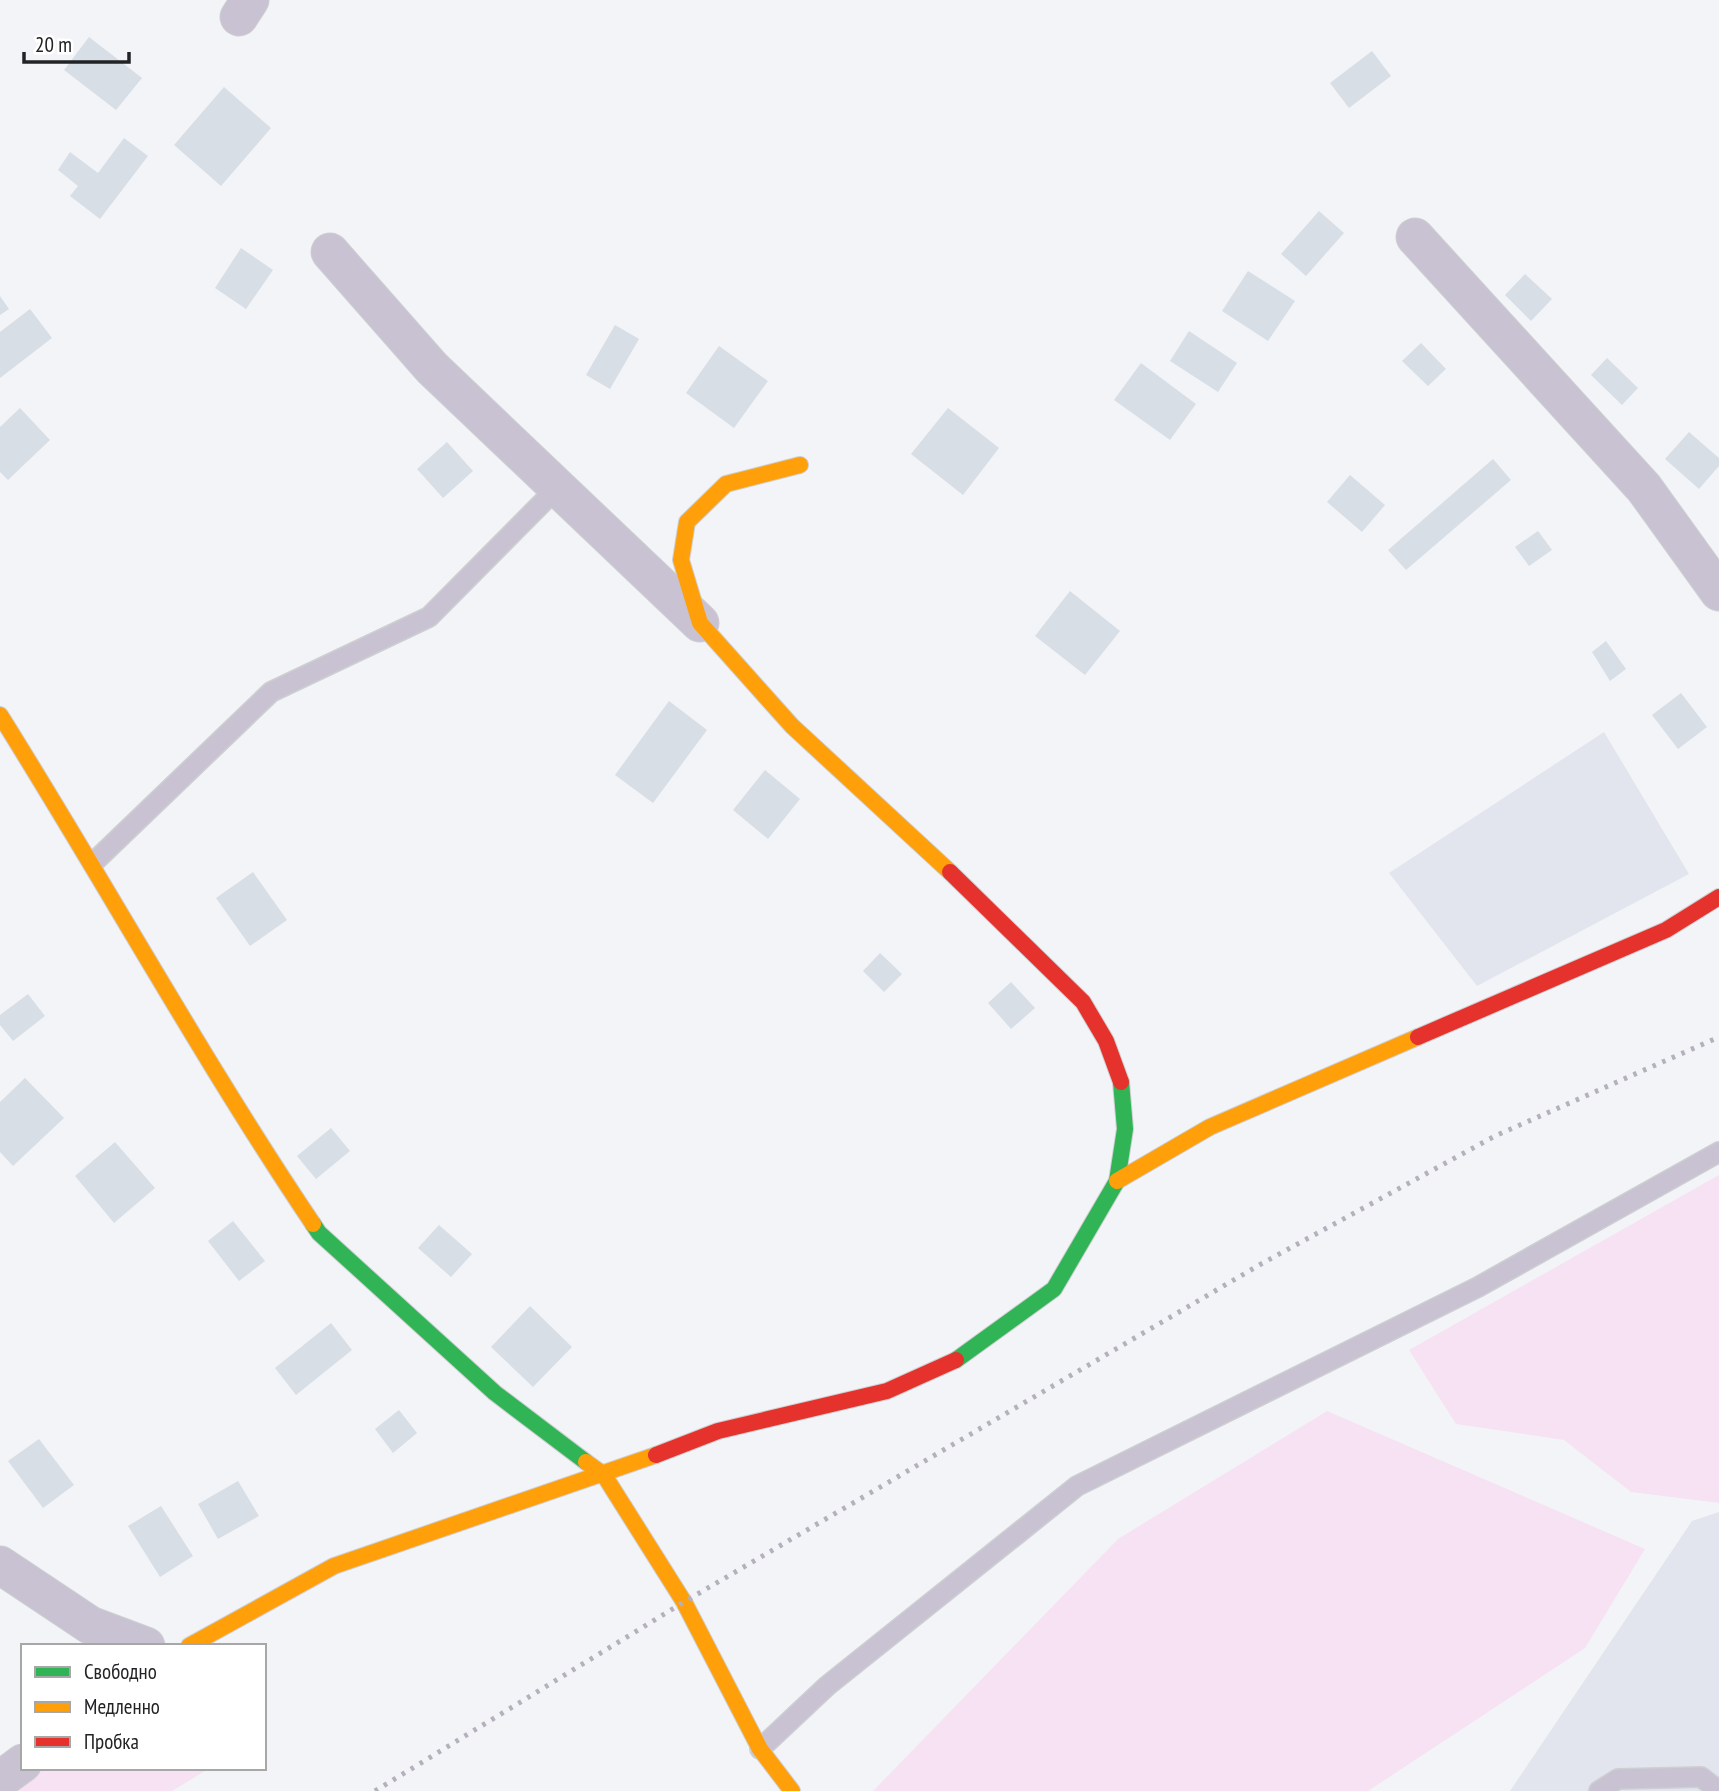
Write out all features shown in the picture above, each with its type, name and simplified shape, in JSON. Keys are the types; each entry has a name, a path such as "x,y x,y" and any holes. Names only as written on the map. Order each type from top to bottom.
{"street":[{"path":"1415,237 1644,488 1719,592"},
{"path":"192,1644 334,1566 604,1475 718,1431 887,1391 965,1356 1054,1289 1117,1181 1125,1129 1121,1082 1105,1041 1083,1002 900,822 792,726 700,623 432,368 330,252"},
{"path":"700,623 681,560 687,522 726,484 800,465"},
{"path":"0,715 93,863 254,1136 319,1233 495,1393 604,1475 684,1602 760,1749 792,1791"},
{"path":"1117,1181 1210,1127 1666,930 1719,897"},
{"path":"0,1565 90,1625 141,1644"},
{"path":"0,1780 21,1764"}],"lane":[{"path":"93,863 271,691 429,617 557,488"},
{"path":"760,1749 827,1686 1077,1486 1478,1287 1719,1152"},
{"path":"1599,1791 1618,1779 1701,1777 1719,1791"}],"shaded area":[{"path":"1604,732 1689,874 1477,986 1389,873"},
{"path":"1719,1175 1719,1503 1631,1492 1564,1440 1456,1424 1409,1350"},
{"path":"1327,1411 1645,1549 1585,1648 1368,1791 873,1791 1118,1539"},
{"path":"1719,1512 1719,1791 1510,1791 1692,1521"},
{"path":"44,1770 207,1770 172,1791 9,1791"}],"building":[{"path":"89,37 142,78 116,110 64,70"},
{"path":"1372,51 1391,76 1349,108 1330,83"},
{"path":"224,87 271,128 221,186 174,145"},
{"path":"124,138 148,156 100,219 70,196 78,186 58,170 70,152 98,173"},
{"path":"1319,211 1344,233 1306,276 1281,254"},
{"path":"241,248 273,270 246,309 215,288"},
{"path":"1248,271 1295,301 1268,341 1222,311"},
{"path":"1525,274 1552,299 1531,321 1505,295"},
{"path":"0,296 9,309 0,315"},
{"path":"30,309 52,338 0,378 0,332"},
{"path":"615,325 639,339 610,389 586,375"},
{"path":"1189,331 1237,363 1218,392 1170,361"},
{"path":"1421,343 1446,369 1428,386 1402,361"},
{"path":"719,346 768,381 734,428 686,393"},
{"path":"1607,358 1638,388 1622,405 1591,375"},
{"path":"1141,363 1196,404 1170,440 1114,400"},
{"path":"20,408 50,440 8,480 0,472 0,427"},
{"path":"948,408 999,448 963,495 911,454"},
{"path":"1689,432 1719,458 1719,466 1699,489 1665,459"},
{"path":"447,442 473,471 443,498 417,469"},
{"path":"1493,459 1511,480 1406,570 1388,550"},
{"path":"1350,475 1385,505 1362,532 1327,502"},
{"path":"1538,531 1552,550 1529,566 1515,547"},
{"path":"1070,591 1120,631 1085,675 1035,636"},
{"path":"1606,641 1626,669 1610,681 1592,652"},
{"path":"1681,693 1707,727 1678,749 1652,715"},
{"path":"669,701 707,730 653,803 615,775"},
{"path":"765,770 800,799 768,839 733,810"},
{"path":"253,872 287,920 250,946 216,898"},
{"path":"880,953 902,974 884,992 863,971"},
{"path":"1011,982 1035,1008 1011,1029 988,1003"},
{"path":"28,994 45,1016 13,1041 0,1025 0,1015"},
{"path":"25,1078 64,1118 13,1166 0,1152 0,1102"},
{"path":"331,1128 350,1151 316,1179 297,1156"},
{"path":"115,1142 155,1188 114,1223 75,1176"},
{"path":"233,1221 265,1261 239,1281 208,1241"},
{"path":"439,1225 472,1254 451,1277 418,1248"},
{"path":"530,1306 572,1347 533,1387 491,1347"},
{"path":"331,1323 352,1350 296,1395 275,1368"},
{"path":"399,1410 417,1433 393,1453 375,1429"},
{"path":"39,1439 74,1485 43,1508 8,1461"},
{"path":"238,1481 259,1516 218,1539 198,1504"},
{"path":"161,1506 193,1556 160,1577 128,1526"}],"railway":[{"path":"375,1791 684,1602 1261,1264 1495,1136 1719,1037"}],"traffic: fast":[{"path":"956,1360 1054,1289 1117,1181 1125,1129 1121,1082"},
{"path":"313,1224 319,1233 495,1393 586,1462"}],"traffic: slow":[{"path":"800,465 726,484 687,522 681,560 700,623 792,726 950,872"},
{"path":"0,715 232,1099 313,1224"},
{"path":"1117,1181 1210,1127 1418,1037"},
{"path":"193,1644 334,1566 656,1455"},
{"path":"586,1462 604,1475 684,1602 760,1749 792,1791"}],"traffic: jam":[{"path":"950,872 1083,1002 1106,1041 1121,1082"},
{"path":"1418,1037 1666,930 1719,897"},
{"path":"656,1455 718,1431 887,1391 956,1360"}]}
